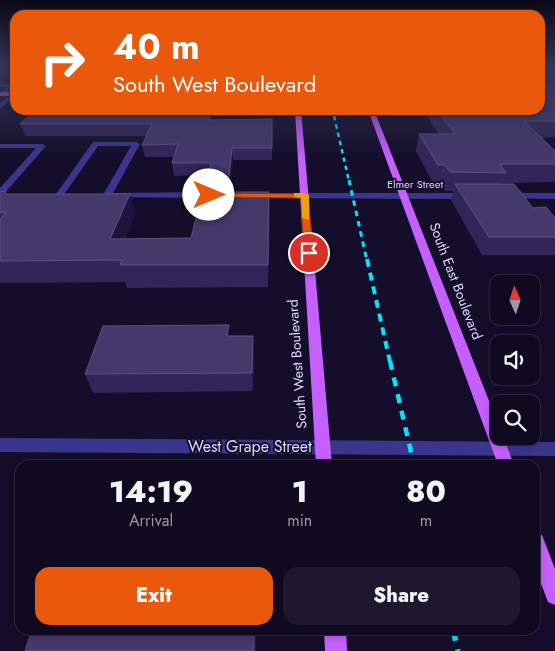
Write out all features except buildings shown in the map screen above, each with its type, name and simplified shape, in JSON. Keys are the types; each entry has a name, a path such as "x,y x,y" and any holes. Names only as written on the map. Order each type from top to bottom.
{"main road":[{"name":"South West Boulevard","path":"298,115 324,460"},
{"name":"South East Boulevard","path":"373,115 504,460"},
{"path":"540,555 555,595"},
{"path":"335,635 336,651"}],"street":[{"path":"0,106 10,98"},
{"name":"Elmer Street","path":"50,194 65,194 96,144 136,144 102,195 479,196"},
{"path":"0,146 42,146 0,193"},
{"path":"0,193 10,194"},
{"path":"498,196 555,196"},
{"name":"West Grape Street","path":"0,445 555,449"}],"railway":[{"path":"334,116 349,181"},
{"path":"349,180 367,261"},
{"path":"367,259 390,362"},
{"path":"390,361 413,460"},
{"path":"454,635 458,651"}],"slow traffic":[{"path":"296,195 305,195 306,218"}],"route":[{"path":"209,195 305,195 309,253"}]}
